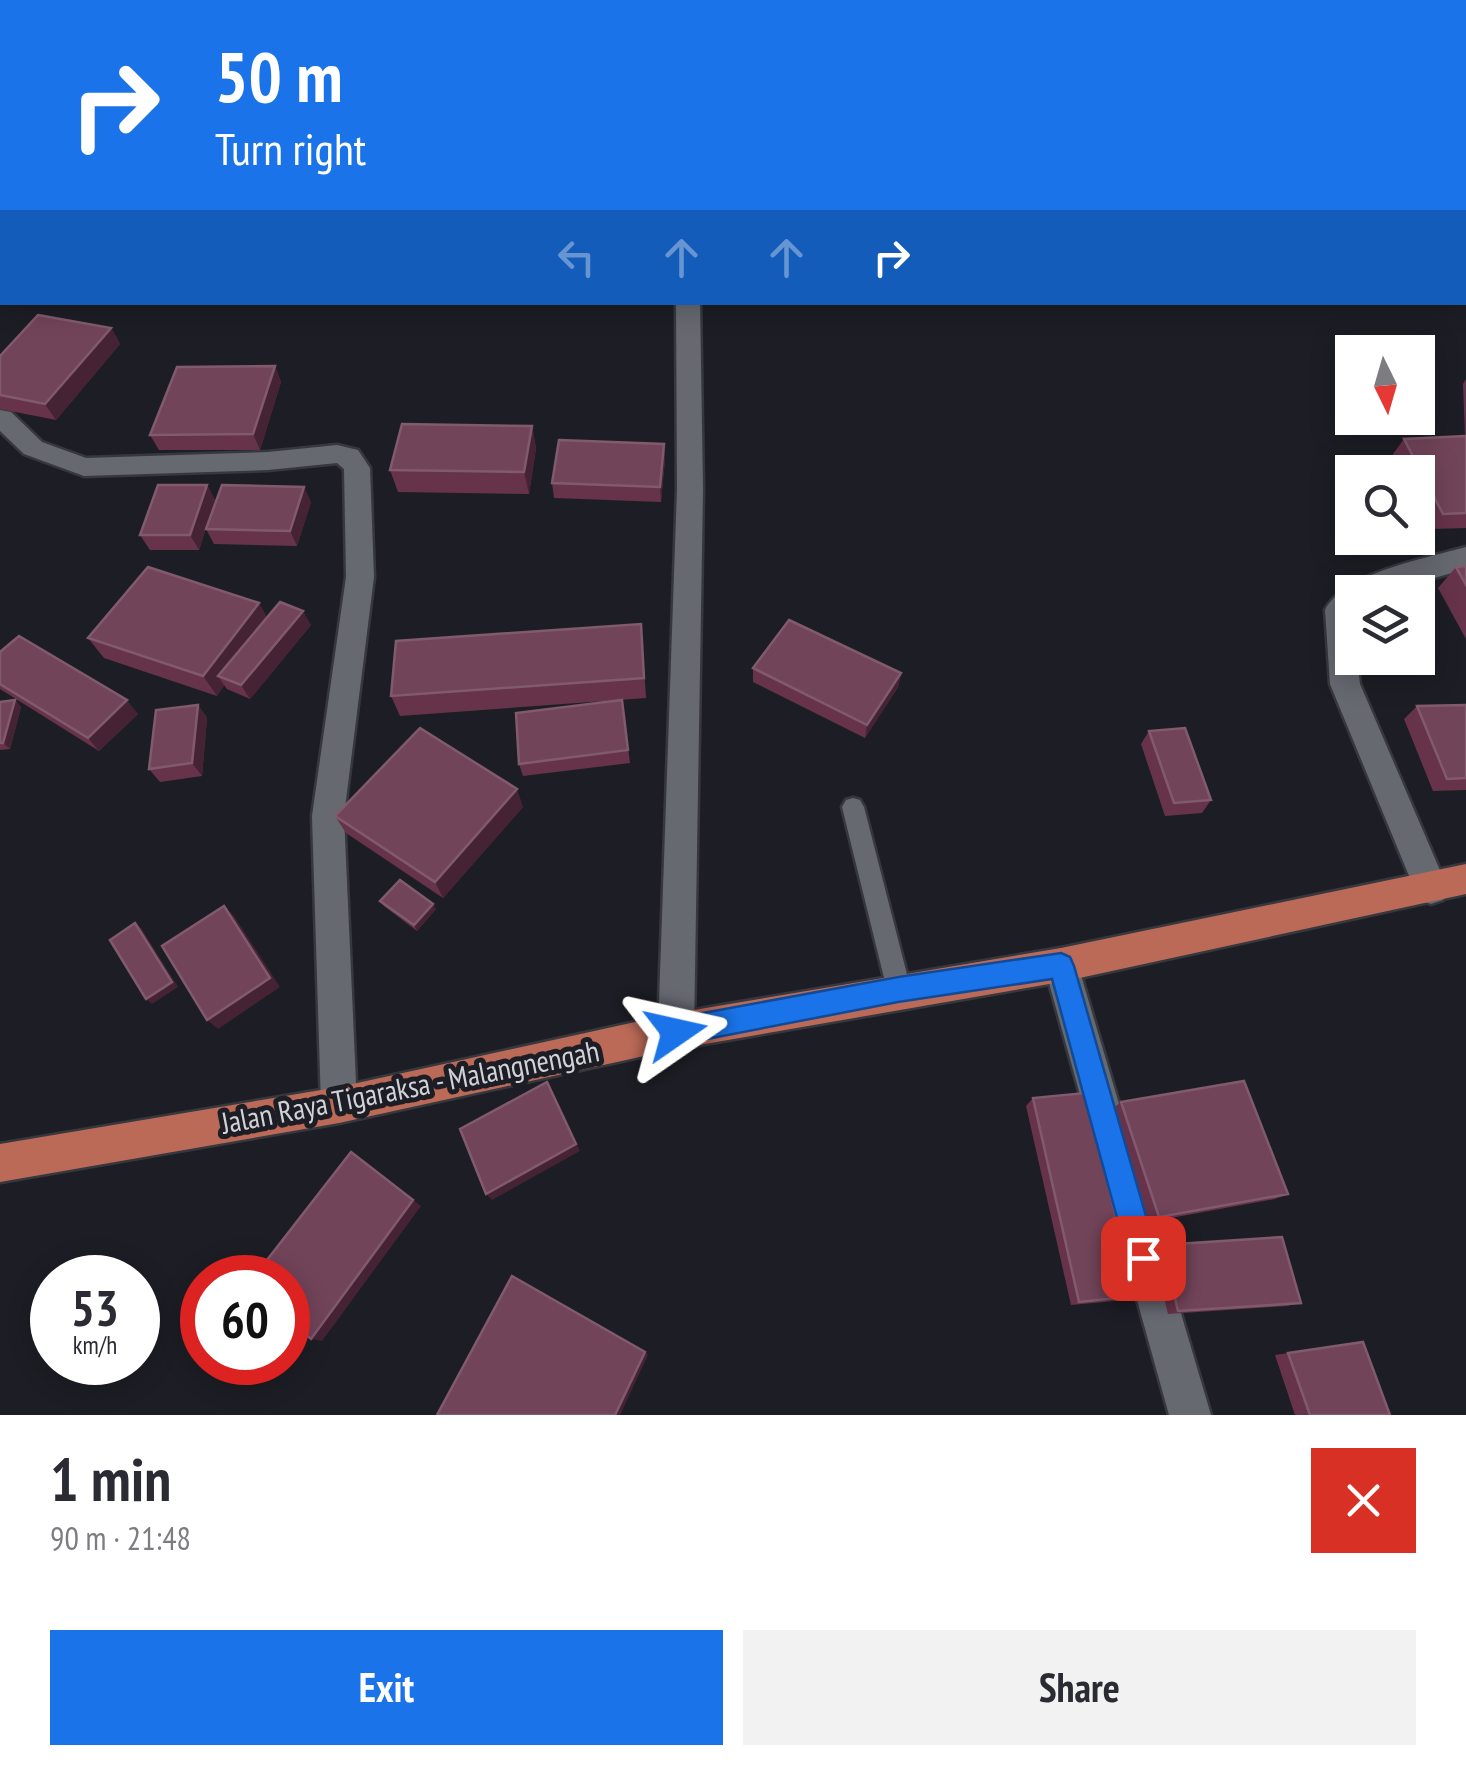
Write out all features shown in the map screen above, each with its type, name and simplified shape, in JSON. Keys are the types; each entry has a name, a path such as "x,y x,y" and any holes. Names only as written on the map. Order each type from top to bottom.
{"main road":[{"name":"Jalan Raya Tigaraksa - Malangnengah","path":"0,1163 339,1105 676,1032 898,990 1061,966 1455,886"}],"street":[{"path":"676,1032 690,489 688,305"},
{"path":"2,418 32,448 84,467 268,461 342,454 358,468 360,577 328,816 339,1105"},
{"path":"1404,575 1466,558"},
{"path":"1344,675 1345,684 1455,886"},
{"path":"1061,966 1190,1415"}],"lane":[{"path":"853,807 898,990"}],"building":[{"path":"38,315 111,328 45,404 0,395 0,356"},
{"path":"275,366 253,434 150,435 177,367"},
{"path":"402,424 532,426 524,472 390,470"},
{"path":"1466,436 1466,513 1443,514 1435,499 1435,455 1412,455 1404,439"},
{"path":"559,440 664,444 660,487 552,483"},
{"path":"158,485 207,485 190,535 140,535"},
{"path":"222,485 304,487 290,531 206,529"},
{"path":"1466,566 1466,585 1456,567"},
{"path":"148,567 259,603 203,676 88,638"},
{"path":"280,602 303,611 241,685 218,676"},
{"path":"789,620 901,673 867,725 753,668"},
{"path":"641,624 644,678 391,696 396,641"},
{"path":"19,636 127,700 88,738 0,684 0,652"},
{"path":"15,700 3,743 0,743 0,702"},
{"path":"622,700 628,750 519,764 516,713"},
{"path":"198,705 192,763 149,769 156,710"},
{"path":"1466,705 1466,778 1447,779 1417,706"},
{"path":"420,728 517,789 435,882 335,816"},
{"path":"1185,728 1211,800 1174,803 1149,731"},
{"path":"400,880 433,904 414,925 380,901"},
{"path":"224,906 270,978 207,1020 162,946"},
{"path":"135,923 172,982 146,999 110,940"},
{"path":"1244,1081 1288,1194 1159,1217 1121,1102"},
{"path":"547,1082 576,1144 486,1194 460,1129"},
{"path":"1085,1093 1136,1296 1079,1302 1033,1098"},
{"path":"351,1152 413,1200 311,1339 310,1255 271,1255"},
{"path":"1282,1237 1301,1303 1178,1311 1162,1245"},
{"path":"512,1276 645,1352 615,1415 437,1415"},
{"path":"1363,1342 1390,1415 1310,1415 1288,1353"}],"route":[{"path":"676,1032 898,990 1061,966 1143,1258"}]}
